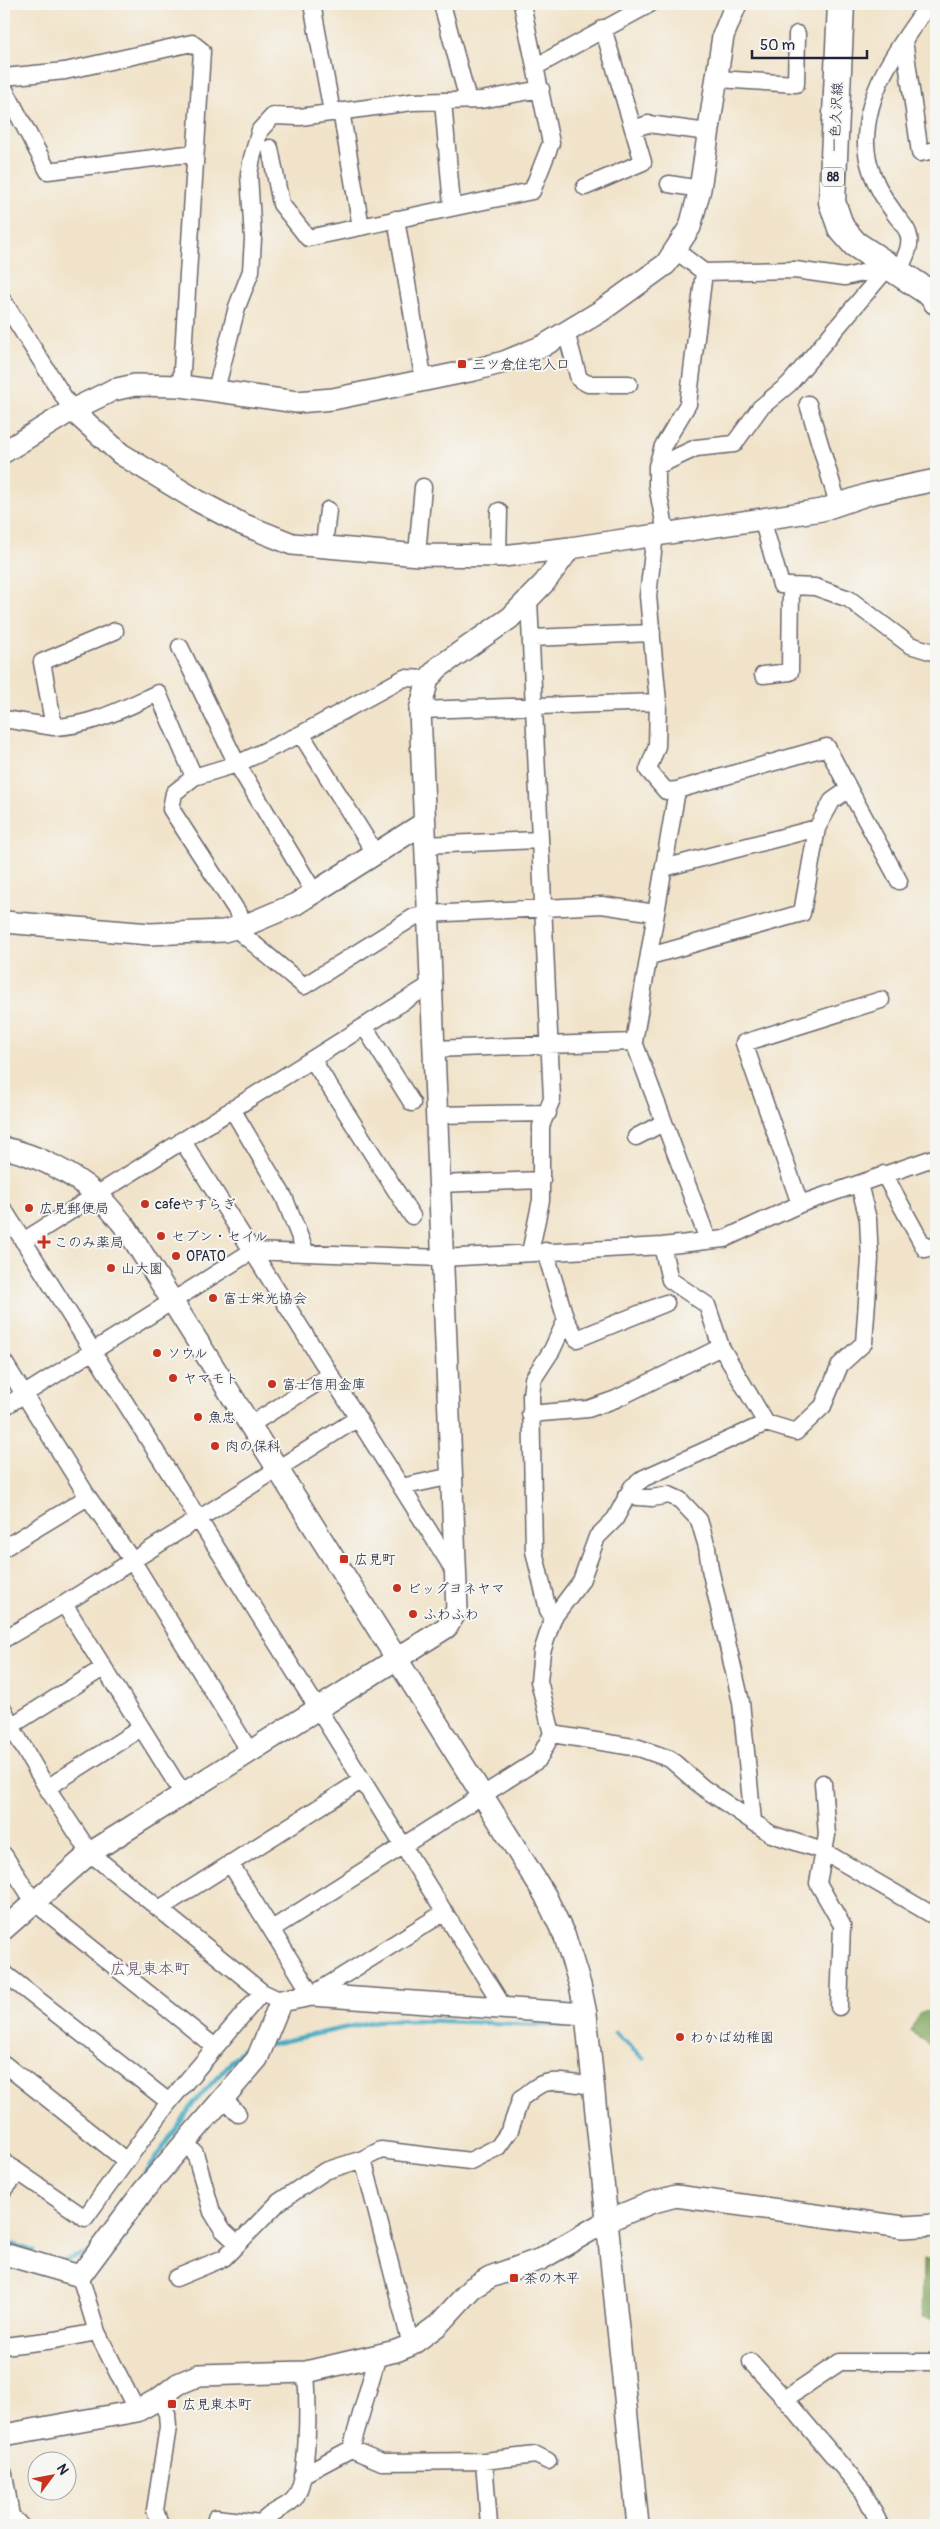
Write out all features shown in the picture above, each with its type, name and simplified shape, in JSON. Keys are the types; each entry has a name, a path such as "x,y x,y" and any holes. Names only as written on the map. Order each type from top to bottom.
{"main road":[{"name":"一色久沢線","path":"841,4 832,202 840,228 855,244 931,294 936,301"}],"street":[{"path":"270,148 281,204 308,238 452,206 532,191 551,143 522,4"},
{"path":"536,67 603,28 650,4"},
{"path":"4,452 72,410 113,390 135,385 181,386 297,402 334,398 424,382 504,362 543,346 566,332 642,283 666,264 690,227 700,189 718,80 723,36 736,4"},
{"path":"657,466 696,448 734,444 760,408 789,384 893,270 908,250 908,234 881,192 870,169 866,144 870,113 880,79 929,4"},
{"path":"446,5 468,76 468,100"},
{"path":"316,7 327,44 336,112 361,226"},
{"path":"585,187 643,162 603,28"},
{"path":"718,80 796,84 797,34"},
{"path":"904,40 920,153 936,150"},
{"path":"4,77 65,71 192,43 202,51 181,386"},
{"path":"4,88 48,171 195,153"},
{"path":"216,390 237,307 251,271 253,238 249,174 260,130 272,116 300,117 442,101 468,100 540,89"},
{"path":"442,101 451,129 455,167 452,206"},
{"path":"633,129 648,124 708,132"},
{"path":"669,184 700,189"},
{"path":"396,219 424,382"},
{"path":"675,250 704,272 795,270 846,277 893,270"},
{"path":"704,272 688,404 663,446 657,466 661,533 648,596 658,702 657,746 648,770 666,791 677,790 826,747 899,881"},
{"path":"5,304 72,410 121,454 198,501 242,524 292,544 417,554 498,556 570,548 822,510 869,494 936,480"},
{"path":"566,332 579,378 588,384 629,384"},
{"path":"808,404 838,504"},
{"path":"417,554 424,486"},
{"path":"324,546 328,510"},
{"path":"498,556 499,511"},
{"path":"762,519 781,584 815,587 849,599 910,645 936,653"},
{"path":"4,1929 90,1853 447,1627 457,1610 457,1574 424,845 420,710 428,679 451,656 510,618 530,600 570,548"},
{"path":"763,675 790,672 791,586"},
{"path":"530,600 539,840 552,1099 548,1113 541,1126 542,1180 537,1252 566,1320 577,1339 666,1303"},
{"path":"54,727 42,662 115,632"},
{"path":"532,638 652,633"},
{"path":"180,647 237,764 314,892"},
{"path":"428,679 404,678 300,734 237,764 194,777 174,793 171,809 241,927 304,986 414,917 428,914 602,905 655,914"},
{"path":"4,720 67,727 105,716 158,694 194,777"},
{"path":"420,710 658,702"},
{"path":"300,734 375,853"},
{"path":"650,956 802,913 817,828 832,801 849,789"},
{"path":"677,790 634,1042 708,1240"},
{"path":"4,922 150,934 224,931 241,927 282,912 424,823"},
{"path":"664,868 817,828"},
{"path":"424,845 539,840"},
{"path":"23,1241 430,985"},
{"path":"800,1204 744,1043 881,1000"},
{"path":"364,1026 412,1103"},
{"path":"433,1049 634,1042"},
{"path":"312,1059 412,1216"},
{"path":"232,1109 284,1197 306,1253"},
{"path":"436,1115 548,1113"},
{"path":"636,1137 663,1123"},
{"path":"182,1140 457,1574"},
{"path":"4,1148 49,1163 96,1194 127,1229 484,1794 545,1895 565,1937 586,2014 638,2525"},
{"path":"4,1407 252,1251 442,1258 662,1246 724,1239 800,1204 936,1157"},
{"path":"884,1174 925,1249 936,1245"},
{"path":"439,1184 542,1180"},
{"path":"272,1928 538,1760 552,1734 539,1681 542,1652 552,1618 581,1581 597,1537 615,1519 626,1496 644,1478 766,1423 796,1432 823,1406 840,1365 864,1343 870,1259 868,1219 859,1184"},
{"path":"4,1210 318,1708 504,2008"},
{"path":"662,1246 670,1280 706,1304 721,1347 766,1423"},
{"path":"552,1618 548,1610 534,1551 530,1414 533,1379 552,1350 566,1320"},
{"path":"530,1414 588,1409 721,1347"},
{"path":"4,1362 88,1497 132,1560 250,1752"},
{"path":"250,1425 330,1375"},
{"path":"4,1639 64,1604 358,1418"},
{"path":"401,1487 452,1476"},
{"path":"626,1496 652,1498 669,1495 680,1500 699,1520 708,1547 710,1569 741,1702 753,1821"},
{"path":"4,1548 88,1497"},
{"path":"64,1604 183,1794"},
{"path":"10,1726 103,1668"},
{"path":"4,1710 10,1726 47,1788 90,1853 271,1996 312,1995 586,2014"},
{"path":"47,1788 141,1728"},
{"path":"552,1734 639,1748 670,1759 702,1787 771,1834 823,1851 936,1917"},
{"path":"159,1909 362,1780"},
{"path":"823,1783 826,1835 818,1883 842,1926 839,2007"},
{"path":"4,1855 34,1902 215,2047"},
{"path":"230,1863 312,1995"},
{"path":"312,1995 445,1912"},
{"path":"4,1973 169,2102"},
{"path":"4,2162 85,2218 125,2160 169,2102 215,2047 271,1996"},
{"path":"80,2276 144,2190 257,2059 271,1996"},
{"path":"4,2064 125,2160"},
{"path":"176,2278 224,2258 279,2202 325,2171 363,2159 381,2150 470,2161 500,2144 510,2130 522,2098 531,2093 537,2086 549,2082 594,2086"},
{"path":"223,2097 238,2114"},
{"path":"184,2142 195,2153 212,2212 223,2230 238,2244"},
{"path":"363,2159 411,2345"},
{"path":"4,2190 18,2173"},
{"path":"4,2435 137,2411 160,2398 178,2384 200,2375 306,2372 411,2345 438,2325 472,2288 484,2281 541,2259 607,2222 650,2203 676,2196 903,2227 936,2225"},
{"path":"4,2254 80,2276"},
{"path":"80,2276 97,2332 137,2411"},
{"path":"4,2346 55,2340 97,2332"},
{"path":"302,2474 351,2449 378,2355"},
{"path":"751,2362 785,2398 863,2491 880,2525"},
{"path":"785,2398 840,2362 936,2362"},
{"path":"216,2518 261,2524 294,2498 302,2474 309,2420 306,2372"},
{"path":"160,2398 167,2414 168,2428 155,2510 160,2525"},
{"path":"351,2449 382,2462 484,2462 536,2456 548,2461"},
{"path":"484,2462 489,2525"},
{"path":"4,2474 11,2516 20,2525"}],"green space":[{"path":"936,2008 936,2048 911,2032 919,2014"},
{"path":"923,2260 930,2261 932,2278 936,2286 936,2319 922,2317"}],"waterway":[{"path":"271,2044 376,2021 413,2020 567,2026"},
{"path":"615,2033 643,2058"},
{"path":"143,2176 193,2104 242,2050 254,2048"},
{"path":"4,2242 33,2251"},
{"path":"59,2260 63,2261 87,2253"}],"place":[{"name":"三ツ倉住宅入口","path":"462,364"},
{"name":"cafeやすらぎ","path":"145,1204"},
{"name":"広見郵便局","path":"29,1208"},
{"name":"セブン・セイル","path":"161,1236"},
{"name":"このみ薬局","path":"44,1242"},
{"name":"OPATO","path":"176,1256"},
{"name":"山大園","path":"111,1268"},
{"name":"富士栄光協会","path":"213,1298"},
{"name":"ソウル","path":"157,1353"},
{"name":"ヤマモト","path":"173,1378"},
{"name":"富士信用金庫","path":"272,1384"},
{"name":"魚忠","path":"198,1417"},
{"name":"肉の保科","path":"215,1446"},
{"name":"広見町","path":"344,1559"},
{"name":"ビッグヨネヤマ","path":"397,1588"},
{"name":"ふわふわ","path":"413,1614"},
{"name":"わかば幼稚園","path":"680,2037"},
{"name":"茶の木平","path":"514,2278"},
{"name":"広見東本町","path":"172,2404"}],"district":[{"name":"広見東本町","path":"150,1969"}]}
